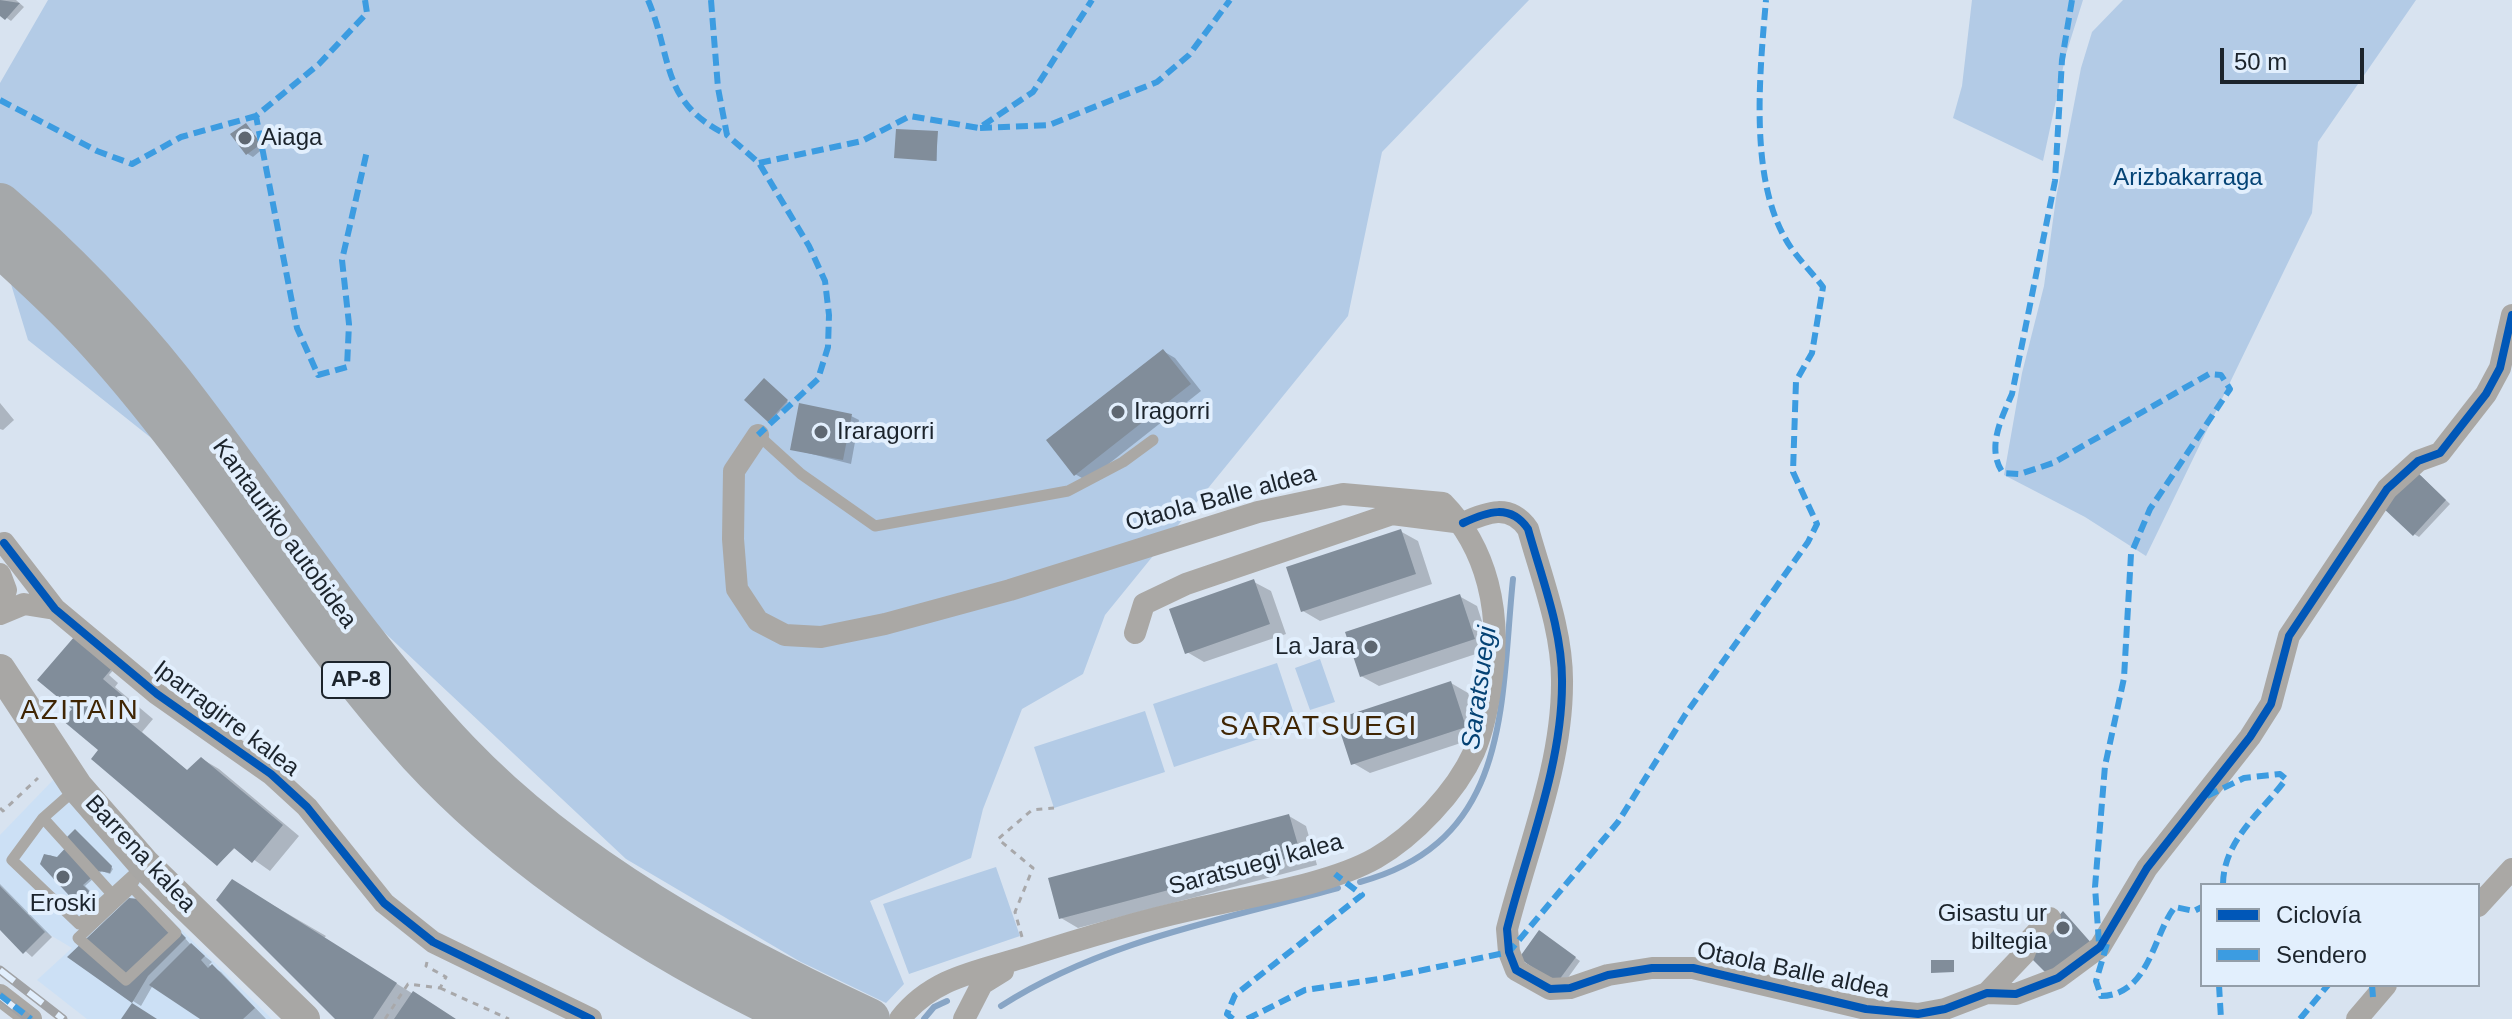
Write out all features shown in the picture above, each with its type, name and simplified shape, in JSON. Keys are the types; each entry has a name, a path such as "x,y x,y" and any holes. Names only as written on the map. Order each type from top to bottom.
{"highway":[{"name":"Kantauriko autobidea","path":"5,222 198,467 325,643 421,755 461,795 604,909 699,968 802,1009 869,1019"}],"street":[{"name":"Otaola Balle aldea","path":"758,435 734,471 733,539 737,589 758,621 785,635 821,637 885,624 1010,590 1258,512 1343,494 1443,503 1463,523 1500,510 1520,517 1528,529 1559,646 1563,683 1559,721 1507,929 1509,952 1516,970 1537,985 1559,990 1637,970 1693,968 1900,1014 1933,1012 1987,993 2016,994 2058,978 2100,947 2147,868 2250,737 2271,704 2289,636 2340,555 2387,489 2418,461 2440,453 2486,394 2500,368 2512,315"},
{"path":"1135,633 1144,604 1186,584 1392,514 1463,523"},
{"name":"Saratsuegi kalea","path":"900,1019 917,997 939,985 1138,922 1335,874 1376,858 1435,807 1474,752 1489,696 1498,637 1487,574 1463,523"},
{"path":"1,583 6,560 2,539"},
{"name":"Iparragirre kalea","path":"2,539 31,577 45,606 157,694 271,774 307,807 384,903 433,942 591,1019"},
{"path":"1,583 31,577"},
{"path":"1,583 45,606"},
{"path":"0,614 12,607 45,606"},
{"name":"Barrena kalea","path":"0,670 138,875 304,1019"},
{"path":"2480,904 2512,869"},
{"name":"Otaola Balle aldea","path":"1987,993 2024,954 2029,941 2050,918"},
{"name":"Saratsuegi kalea","path":"964,1019 982,984 1028,955"},
{"path":"2357,1019 2384,987"},
{"path":"0,995 31,1019"}],"lane":[{"path":"758,435 801,474 875,526 1068,491 1123,462 1153,440"},
{"path":"77,787 43,818 12,860 79,924 138,875"},
{"path":"43,818 112,894"},
{"path":"138,875 176,933 126,980 78,938 138,875"}],"path":[{"path":"0,808 3,811 45,772"},
{"path":"1028,955 1015,912 1033,868 998,839 1032,810 1054,808"},
{"path":"429,959 426,966 446,977 440,988"},
{"path":"385,1019 408,984 440,988 509,1019"}],"shaded area":[{"path":"54,779 144,879 138,887 272,1019 87,1019 37,980 72,948 45,932 0,886 0,835"}],"green space":[{"path":"48,0 1529,0 1382,152 1348,316 1105,615 1083,674 1022,709 983,809 971,858 870,901 904,984 886,1003 799,961 626,859 321,573 28,340 0,248 0,83"},
{"name":"Arizbakarraga","path":"1972,0 2083,0 2066,54 2043,161 1953,118 1962,86"},
{"name":"Arizbakarraga","path":"2123,0 2416,0 2318,142 2312,213 2146,556 2085,517 2004,475 2022,373 2044,286 2056,198 2081,68 2092,32"},
{"name":"Saratsuegi","path":"1320,659 1335,702 1310,710 1295,668"},
{"name":"Saratsuegi","path":"1277,663 1298,726 1174,767 1153,704"},
{"name":"Saratsuegi","path":"1145,711 1165,772 1054,808 1034,747"},
{"path":"996,867 1020,936 909,974 883,904"}],"building":[{"path":"0,0 20,3 5,20 0,16"},
{"name":"Aiaga","path":"246,123 261,144 246,155 230,134"},
{"path":"896,129 938,131 936,161 894,158"},
{"name":"Iragorri","path":"1163,349 1191,384 1074,476 1046,440"},
{"path":"764,378 788,400 768,422 744,400"},
{"name":"Iraragorri","path":"799,403 852,414 843,460 790,450"},
{"path":"2416,471 2446,500 2413,536 2382,507"},
{"path":"1401,529 1416,574 1301,612 1286,567"},
{"path":"1254,579 1270,624 1185,654 1169,609"},
{"path":"1460,594 1475,639 1360,677 1345,632"},
{"path":"87,622 124,654 103,679 137,708 127,720 187,770 201,757 283,825 252,863 234,848 217,866 91,759 98,750 62,720 72,709 37,680"},
{"path":"1451,681 1466,727 1351,765 1336,719"},
{"path":"1289,814 1301,855 1059,919 1048,878"},
{"path":"75,829 112,866 110,873 99,871 83,885 89,891 87,898 77,904 40,864 44,854 57,857 70,843 67,837"},
{"path":"232,879 397,983 373,1019 335,1019 216,900"},
{"path":"0,886 45,932 23,954 0,930"},
{"path":"129,898 149,900 186,938 148,976 132,1003 67,957"},
{"name":"Gisastu ur biltegia","path":"2063,911 2093,945 2048,975 2026,953"},
{"path":"1539,930 1576,957 1556,984 1519,958"},
{"path":"191,943 205,956 201,960 208,968 212,964 255,1008 243,1019 200,1019 149,985"},
{"path":"1931,960 1954,960 1954,972 1931,973"},
{"path":"413,991 456,1019 394,1019"},
{"path":"132,1003 157,1019 121,1019"}],"waterway":[{"name":"Saratsuegi","path":"1360,882 1410,862 1446,835 1472,801 1489,762 1499,719 1513,579"},
{"name":"Saratsuegi","path":"1001,1006 1080,964 1122,948 1338,888"},
{"name":"Saratsuegi","path":"924,1019 934,1007 947,1001"}],"railway":[{"path":"0,970 63,1019"},
{"path":"0,996 29,1019"}],"marked path":[{"path":"365,0 367,13 319,64 256,116 297,328 318,375 347,367 349,324 342,260 367,151"},
{"path":"648,0 679,93 705,122 727,135"},
{"path":"711,0 718,88 727,135 759,163 809,246 825,281 829,315 828,347 818,379 758,435"},
{"path":"759,163 862,141 910,116 979,128 1033,92 1092,0"},
{"path":"980,128 1049,125 1157,82 1189,55 1230,0"},
{"path":"1247,1019 1305,990 1385,978 1509,952 1618,822 1685,715 1808,542 1817,524 1793,472 1796,381 1812,353 1823,287 1785,238 1766,184 1760,122 1766,0"},
{"path":"2072,0 2062,60 2055,181 2012,394 1997,434 1998,464 2003,473 2020,474 2053,463 2209,374 2221,375 2230,389 2150,509 2131,554 2124,678 2105,766 2095,887 2099,943"},
{"path":"0,100 97,151 132,164 181,137 256,116"},
{"path":"2207,796 2244,778 2280,774 2286,779 2237,840 2229,854 2223,883"},
{"path":"1233,1019 1227,1014 1235,995 1362,895 1335,874"},
{"path":"2107,944 2096,981 2101,996 2117,993 2140,975 2175,907 2194,911 2200,908"},
{"path":"2219,987 2221,1019"},
{"path":"2300,1019 2326,987"},
{"path":"2372,987 2373,997"},
{"path":"0,995 31,1019"}],"cycle path":[{"path":"1463,523 1498,512 1514,516 1528,529 1559,645 1562,684 1556,746 1542,808 1507,929 1509,952 1516,970 1550,989 1570,988 1608,975 1652,968 1693,968 1866,1009 1918,1014 1945,1009 1987,993 2016,994 2058,978 2100,947 2147,868 2250,737 2271,704 2289,636 2387,489 2418,461 2440,453 2486,394 2500,368 2512,315"},
{"path":"4,543 55,609 157,694 271,774 307,807 384,903 433,942 591,1019"}],"place":[{"name":"Aiaga","path":"245,138"},
{"name":"Iragorri","path":"1118,412"},
{"name":"Iraragorri","path":"821,432"},
{"name":"La Jara","path":"1371,647"},
{"name":"Eroski","path":"63,877"},
{"name":"Gisastu ur biltegia","path":"2063,928"}],"district":[{"name":"AZITAIN","path":"80,711"},
{"name":"SARATSUEGI","path":"1319,727"}]}
